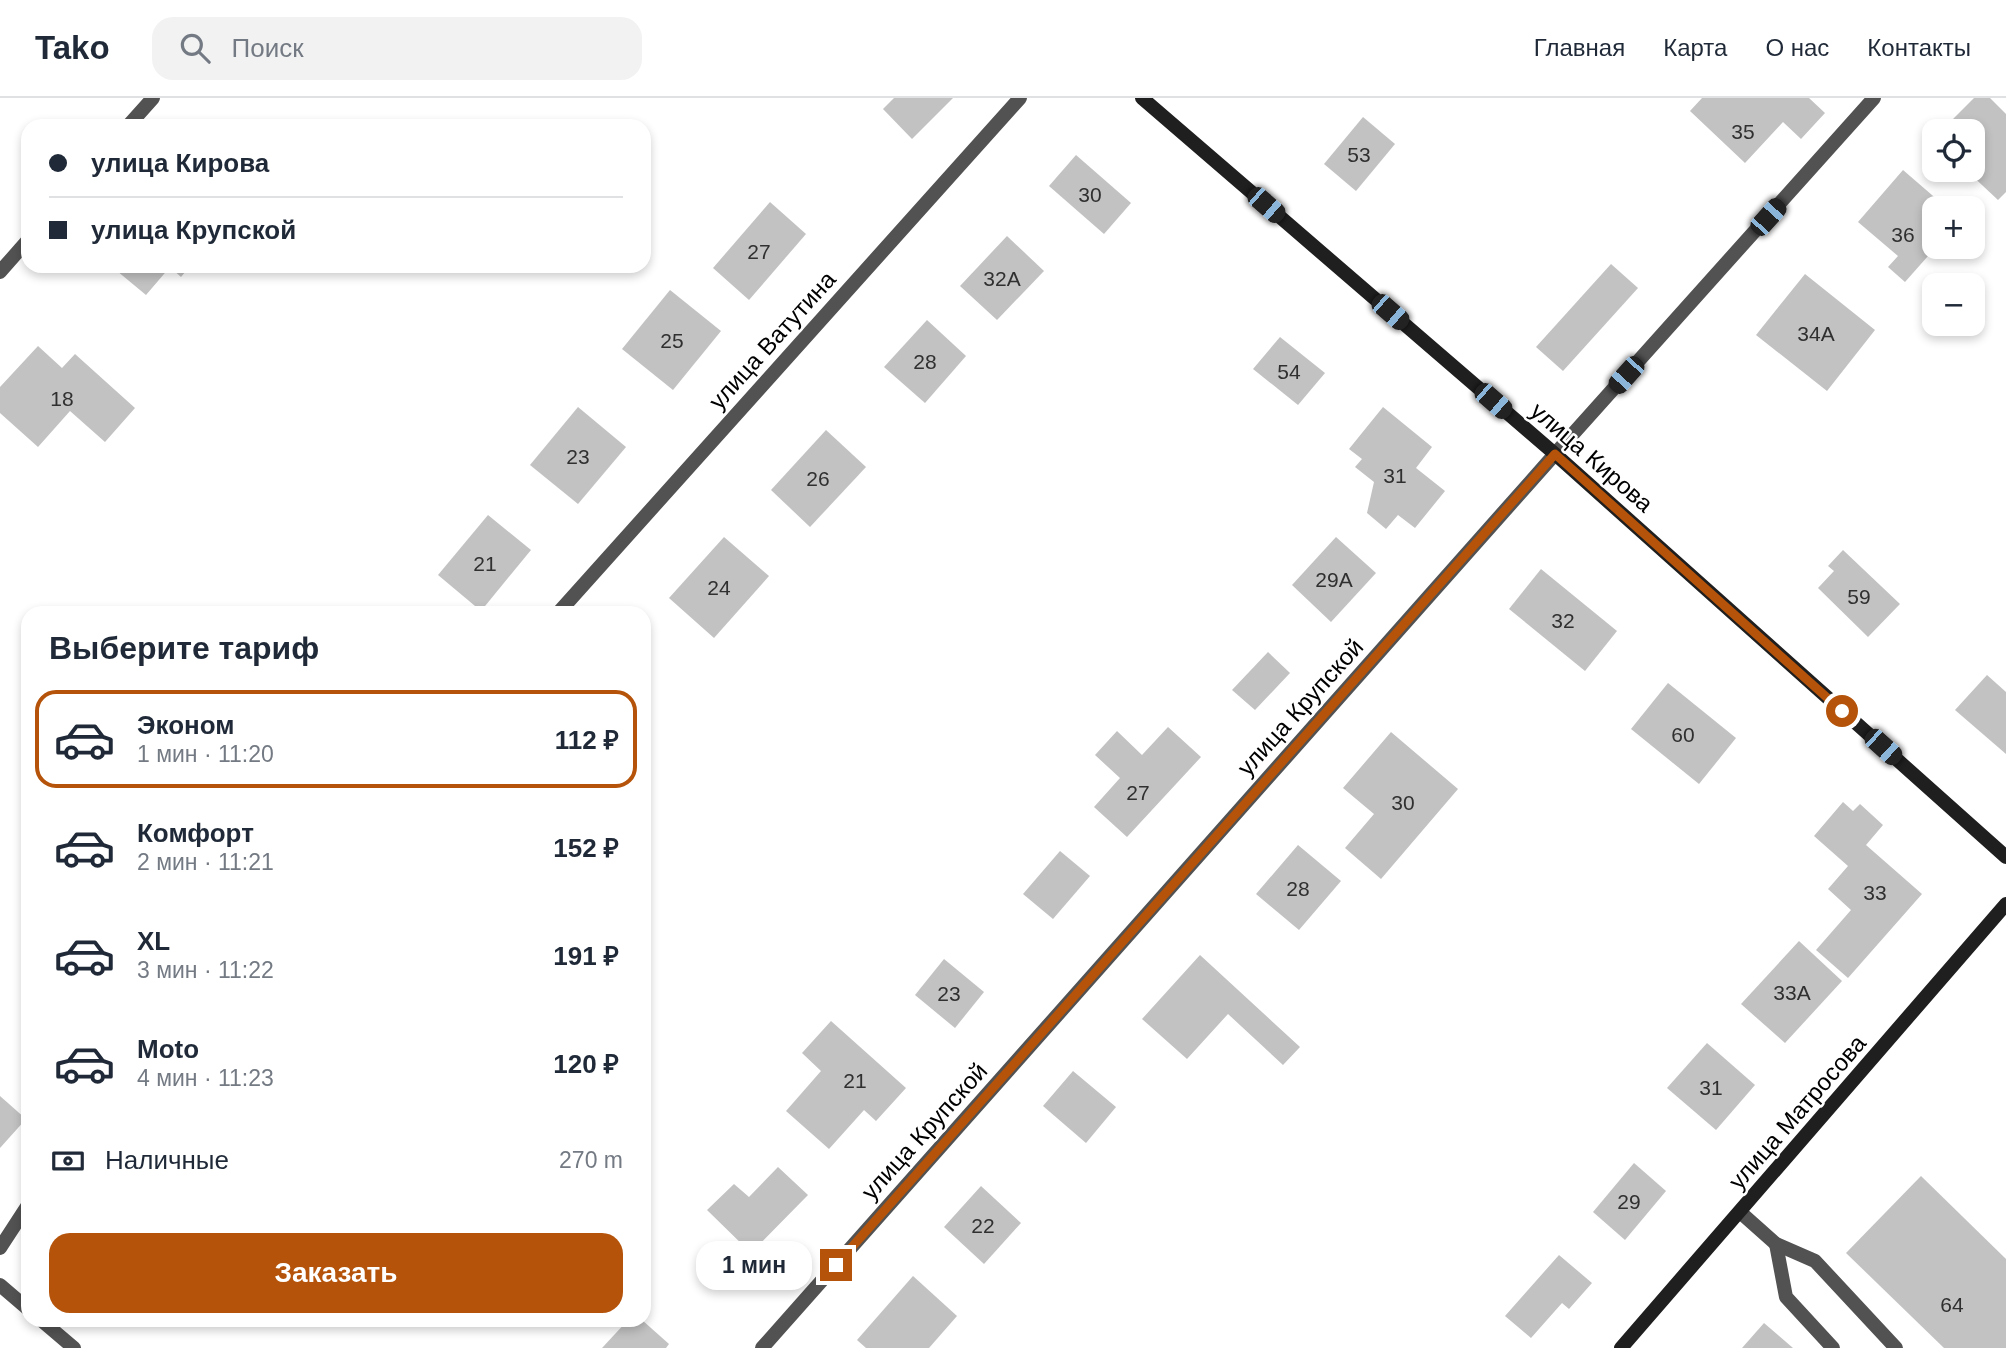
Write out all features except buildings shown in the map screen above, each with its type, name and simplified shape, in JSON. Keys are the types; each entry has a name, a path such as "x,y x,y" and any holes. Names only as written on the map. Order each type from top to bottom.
{"street":[{"path":"134,119 153,98"},
{"name":"улица Ватутина","path":"564,606 1020,98"},
{"name":"улица Кирова","path":"1142,98 1555,454 2006,858"},
{"name":"улица Крупской","path":"762,1348 1874,98"},
{"path":"0,272 21,248"},
{"name":"улица Матросова","path":"1621,1348 2006,904"},
{"path":"1740,1212 1776,1244 1815,1261 1896,1348"},
{"path":"0,1248 21,1216"},
{"path":"1776,1244 1786,1297 1833,1348"},
{"path":"0,1285 21,1302"},
{"path":"49,1327 74,1348"}],"route":[{"path":"836,1265 1555,454 1842,711"}]}
